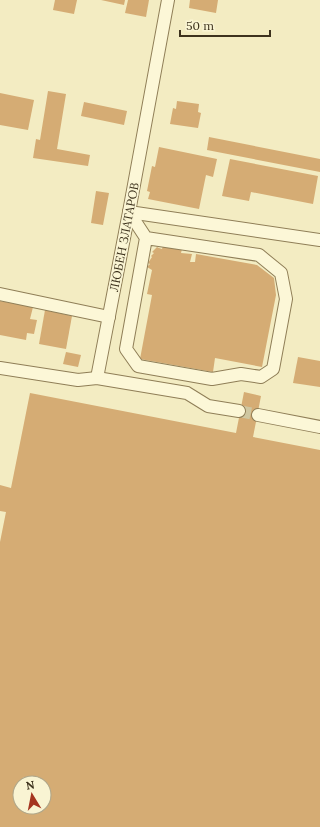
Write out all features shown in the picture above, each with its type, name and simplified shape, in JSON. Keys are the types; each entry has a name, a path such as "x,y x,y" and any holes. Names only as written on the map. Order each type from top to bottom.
{"street":[{"name":"ЛЮБЕН ЗЛАТАРОВ","path":"97,378 168,0"},
{"path":"129,212 146,238 126,350 138,366 212,379 241,374 261,377 273,370 286,299 281,273 259,255 146,238"},
{"path":"129,212 320,240"},
{"path":"0,294 109,317"},
{"path":"0,368 78,380 97,378 187,393 208,406 239,411"},
{"path":"258,415 320,427"}],"building":[{"path":"55,0 77,0 74,14 53,10"},
{"path":"101,0 125,0 124,5"},
{"path":"128,0 149,0 146,17 125,13"},
{"path":"190,0 218,0 216,13 189,8"},
{"path":"48,91 66,94 57,149 90,155 88,166 33,158 36,139 40,140"},
{"path":"0,93 34,100 28,130 0,125"},
{"path":"177,101 199,104 198,112 201,113 198,128 170,124 173,108 176,109"},
{"path":"84,102 127,111 124,125 81,116"},
{"path":"209,137 320,159 320,172 207,150"},
{"path":"159,147 217,159 213,177 206,175 199,209 148,199 150,192 147,191 152,166 155,167"},
{"path":"230,159 318,176 313,204 251,192 249,201 222,196"},
{"path":"96,191 109,193 103,225 91,223"},
{"path":"163,246 182,249 181,253 192,254 190,262 195,262 196,254 257,265 274,278 276,295 262,367 215,358 213,372 140,359 152,295 147,294 152,270 147,267 150,264 148,263 152,257 151,256 154,253 152,252 157,247 162,249"},
{"path":"0,301 33,307 30,319 37,320 34,334 27,333 26,340 0,335"},
{"path":"45,310 72,316 66,349 39,344"},
{"path":"66,352 81,355 78,367 63,364"},
{"path":"298,357 320,361 320,387 293,383"},
{"path":"244,392 261,396 253,437 320,450 320,827 0,827 0,542 6,512 0,511 0,485 11,488 30,393 236,433"}],"tunnel":[{"path":"239,411 258,415"}]}
